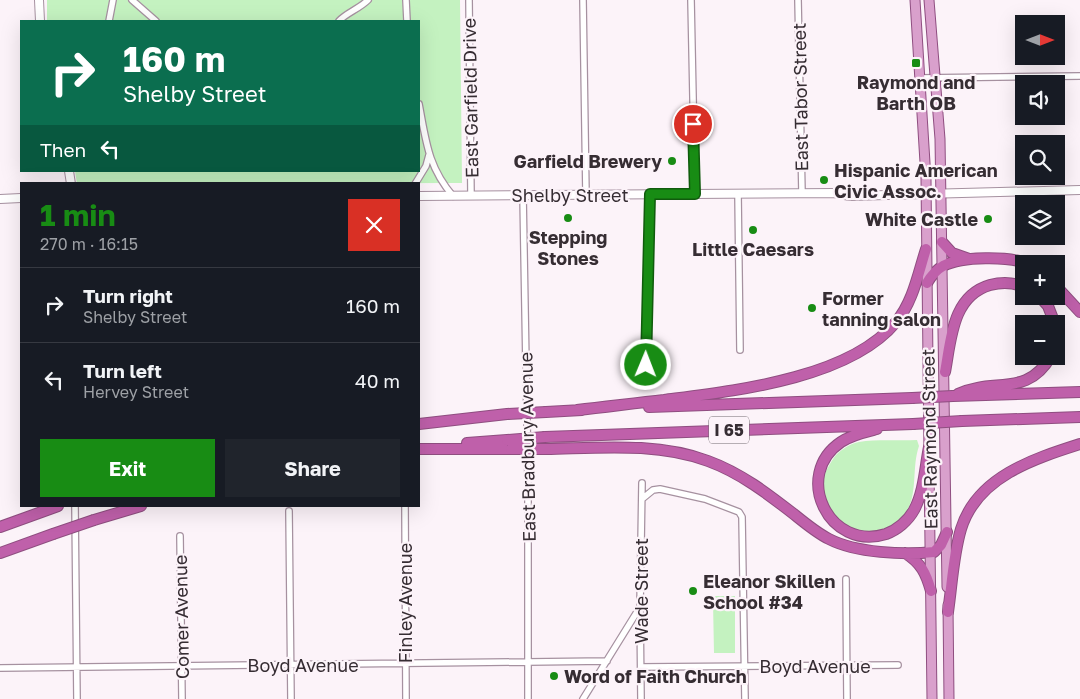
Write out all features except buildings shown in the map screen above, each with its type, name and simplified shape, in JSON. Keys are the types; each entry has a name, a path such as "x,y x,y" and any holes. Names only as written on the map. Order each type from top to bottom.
{"highway":[{"path":"942,242 953,253 975,260"},
{"path":"577,410 690,397 762,386 813,371 855,354 873,344 887,333 904,313 926,249"},
{"path":"927,283 933,273 955,262 1015,260"},
{"path":"945,372 956,316 968,298 980,289 995,284 1015,284"},
{"path":"1065,296 1080,312"},
{"path":"960,395 973,388 1024,382 1040,372 1045,365"},
{"name":"I 65","path":"420,424 507,414 577,410 1080,392"},
{"name":"I 65","path":"420,449 509,445 545,438 1080,417"},
{"path":"893,424 844,440 833,448 824,461 819,475 819,496 828,515 842,528 858,535 874,536 890,532 905,522 914,511 918,500 928,447"},
{"path":"948,612 961,530 976,500 992,484 1008,473 1080,444"},
{"path":"509,445 546,449 645,448 692,456 718,465 748,481 820,534 834,542 864,550 934,552 941,545 947,532"},
{"path":"0,526 55,507"},
{"path":"0,553 94,520 138,507"},
{"path":"904,552 920,565 926,573 931,591"}],"main road":[{"name":"East Raymond Street","path":"915,0 926,194 932,699"},
{"name":"East Raymond Street","path":"929,0 940,139 949,699"},
{"path":"39,3 40,20"},
{"name":"Shelby Street","path":"420,196 834,193 850,196 1080,190"},
{"path":"0,198 20,198"}],"street":[{"path":"109,20 113,0"},
{"path":"132,0 155,20"},
{"path":"340,20 368,0"},
{"path":"406,0 407,20"},
{"name":"East Garfield Drive","path":"469,0 471,196"},
{"path":"583,0 586,195"},
{"path":"691,0 695,194"},
{"name":"East Tabor Street","path":"798,0 802,193"},
{"path":"920,78 1080,76"},
{"path":"420,109 429,155 434,170 453,196"},
{"path":"416,182 426,166 429,155"},
{"path":"646,365 650,194"},
{"path":"738,194 740,350"},
{"name":"East Bradbury Avenue","path":"523,195 528,479 528,699"},
{"name":"Wade Street","path":"641,699 642,483"},
{"path":"642,499 652,490 660,489 696,497 739,512 742,517 745,699"},
{"path":"74,507 77,699"},
{"name":"Finley Avenue","path":"405,507 406,699"},
{"path":"289,512 291,699"},
{"name":"Comer Avenue","path":"180,536 182,699"},
{"path":"846,579 847,699"},
{"path":"583,699 640,607"},
{"name":"Boyd Avenue","path":"0,668 607,661"},
{"name":"Boyd Avenue","path":"641,667 898,665"}],"green space":[{"path":"47,0 460,0 462,183 77,182 75,172 420,172 420,20 47,20"},
{"path":"917,440 919,446 915,464 912,499 904,516 897,523 882,530 860,531 841,521 833,513 824,493 823,482 828,468 836,455 846,447 859,442"},
{"path":"710,596 735,596 735,653 714,653 713,602 710,601"}],"place":[{"name":"Raymond and Barth OB","path":"916,63"},
{"name":"Garfield Brewery","path":"672,161"},
{"name":"Hispanic American Civic Assoc.","path":"824,180"},
{"name":"Stepping Stones","path":"568,218"},
{"name":"White Castle","path":"988,219"},
{"name":"Little Caesars","path":"753,230"},
{"name":"Former tanning salon","path":"812,308"},
{"name":"Eleanor Skillen School #34","path":"693,591"},
{"name":"Word of Faith Church","path":"554,676"}],"route":[{"path":"646,365 650,194 695,194 693,124"}]}
